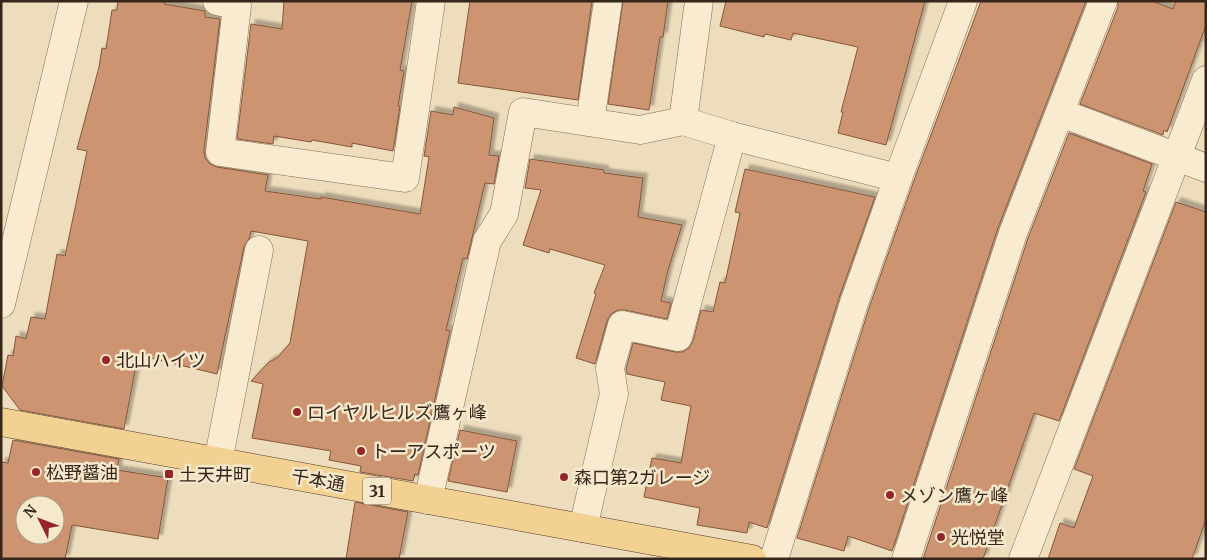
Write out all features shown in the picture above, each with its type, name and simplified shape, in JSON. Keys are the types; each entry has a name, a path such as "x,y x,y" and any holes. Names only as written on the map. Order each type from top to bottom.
{"main road":[{"name":"千本通","path":"1,422 752,559"}],"street":[{"path":"1,304 74,1"},
{"path":"217,1 237,6 220,152 405,178 431,1"},
{"path":"590,122 608,1"},
{"path":"683,121 699,1"},
{"path":"774,559 854,303 963,1"},
{"path":"906,559 1013,233 1103,1"},
{"path":"1023,559 1206,80"},
{"path":"428,500 487,241 504,214 523,112 640,130 683,121 732,136 898,178"},
{"path":"1061,113 1206,168"},
{"path":"582,528 614,394 610,368 622,325 678,337 732,136"},
{"path":"218,462 259,250"}],"building":[{"path":"118,1 165,1 164,4 205,11 205,17 220,19 204,150 205,158 210,164 217,167 268,175 265,191 321,199 321,197 420,214 429,157 424,156 431,111 453,115 454,107 494,118 489,155 499,156 494,184 485,183 467,259 463,258 446,330 450,331 418,475 415,474 413,481 360,472 361,466 329,460 331,451 252,438 263,384 251,381 269,362 277,358 290,343 308,241 251,231 244,247 217,374 138,355 124,429 20,410 2,386 8,355 13,356 16,336 26,339 31,317 45,319 57,254 65,256 87,151 77,149 99,67 102,48 106,49 112,10 117,10"},
{"path":"284,1 412,1 400,70 404,71 393,151 352,143 352,147 274,136 273,144 237,139 251,24 282,29"},
{"path":"470,1 592,1 578,100 458,83"},
{"path":"623,1 668,1 663,37 660,37 649,110 608,104"},
{"path":"726,1 925,1 886,145 838,133 843,112 841,112 858,47 793,33 791,40 765,34 764,37 720,26"},
{"path":"981,1 1086,1 998,228 892,551 848,536 844,551 797,538 869,308 913,183"},
{"path":"1118,1 1152,1 1173,9 1176,1 1206,1 1206,25 1167,132 1164,130 1163,135 1080,104 1118,7"},
{"path":"1069,133 1152,164 1143,191 1146,192 1059,421 1034,413 983,559 923,559 1028,238"},
{"path":"530,159 604,170 604,173 643,178 638,217 682,225 668,270 661,301 671,303 667,319 625,310 618,310 611,314 607,321 595,364 576,358 596,294 594,293 605,265 550,249 549,253 523,245 541,190 525,188"},
{"path":"745,169 875,197 839,298 767,528 749,522 747,533 697,525 700,508 644,497 652,458 681,463 691,406 661,400 665,382 627,374 626,369 633,343 683,352 689,348 693,341 701,310 713,312 720,282 725,283 740,213 735,212"},
{"path":"1176,202 1206,212 1206,519 1192,559 1048,559 1060,523 1074,528 1093,476 1074,469"},
{"path":"460,430 517,441 507,492 448,481"},
{"path":"13,440 119,459 117,470 168,478 158,539 72,525 65,559 1,559 1,462 8,463"},
{"path":"355,502 408,512 399,559 346,559"}],"place":[{"name":"北山ハイツ","path":"106,360"},
{"name":"ロイヤルヒルズ鷹ヶ峰","path":"297,412"},
{"name":"トーアスポーツ","path":"361,451"},
{"name":"松野醤油","path":"36,472"},
{"name":"土天井町","path":"169,474"},
{"name":"森口第2ガレージ","path":"564,477"},
{"name":"メゾン鷹ヶ峰","path":"890,495"},
{"name":"光悦堂","path":"941,537"}]}
